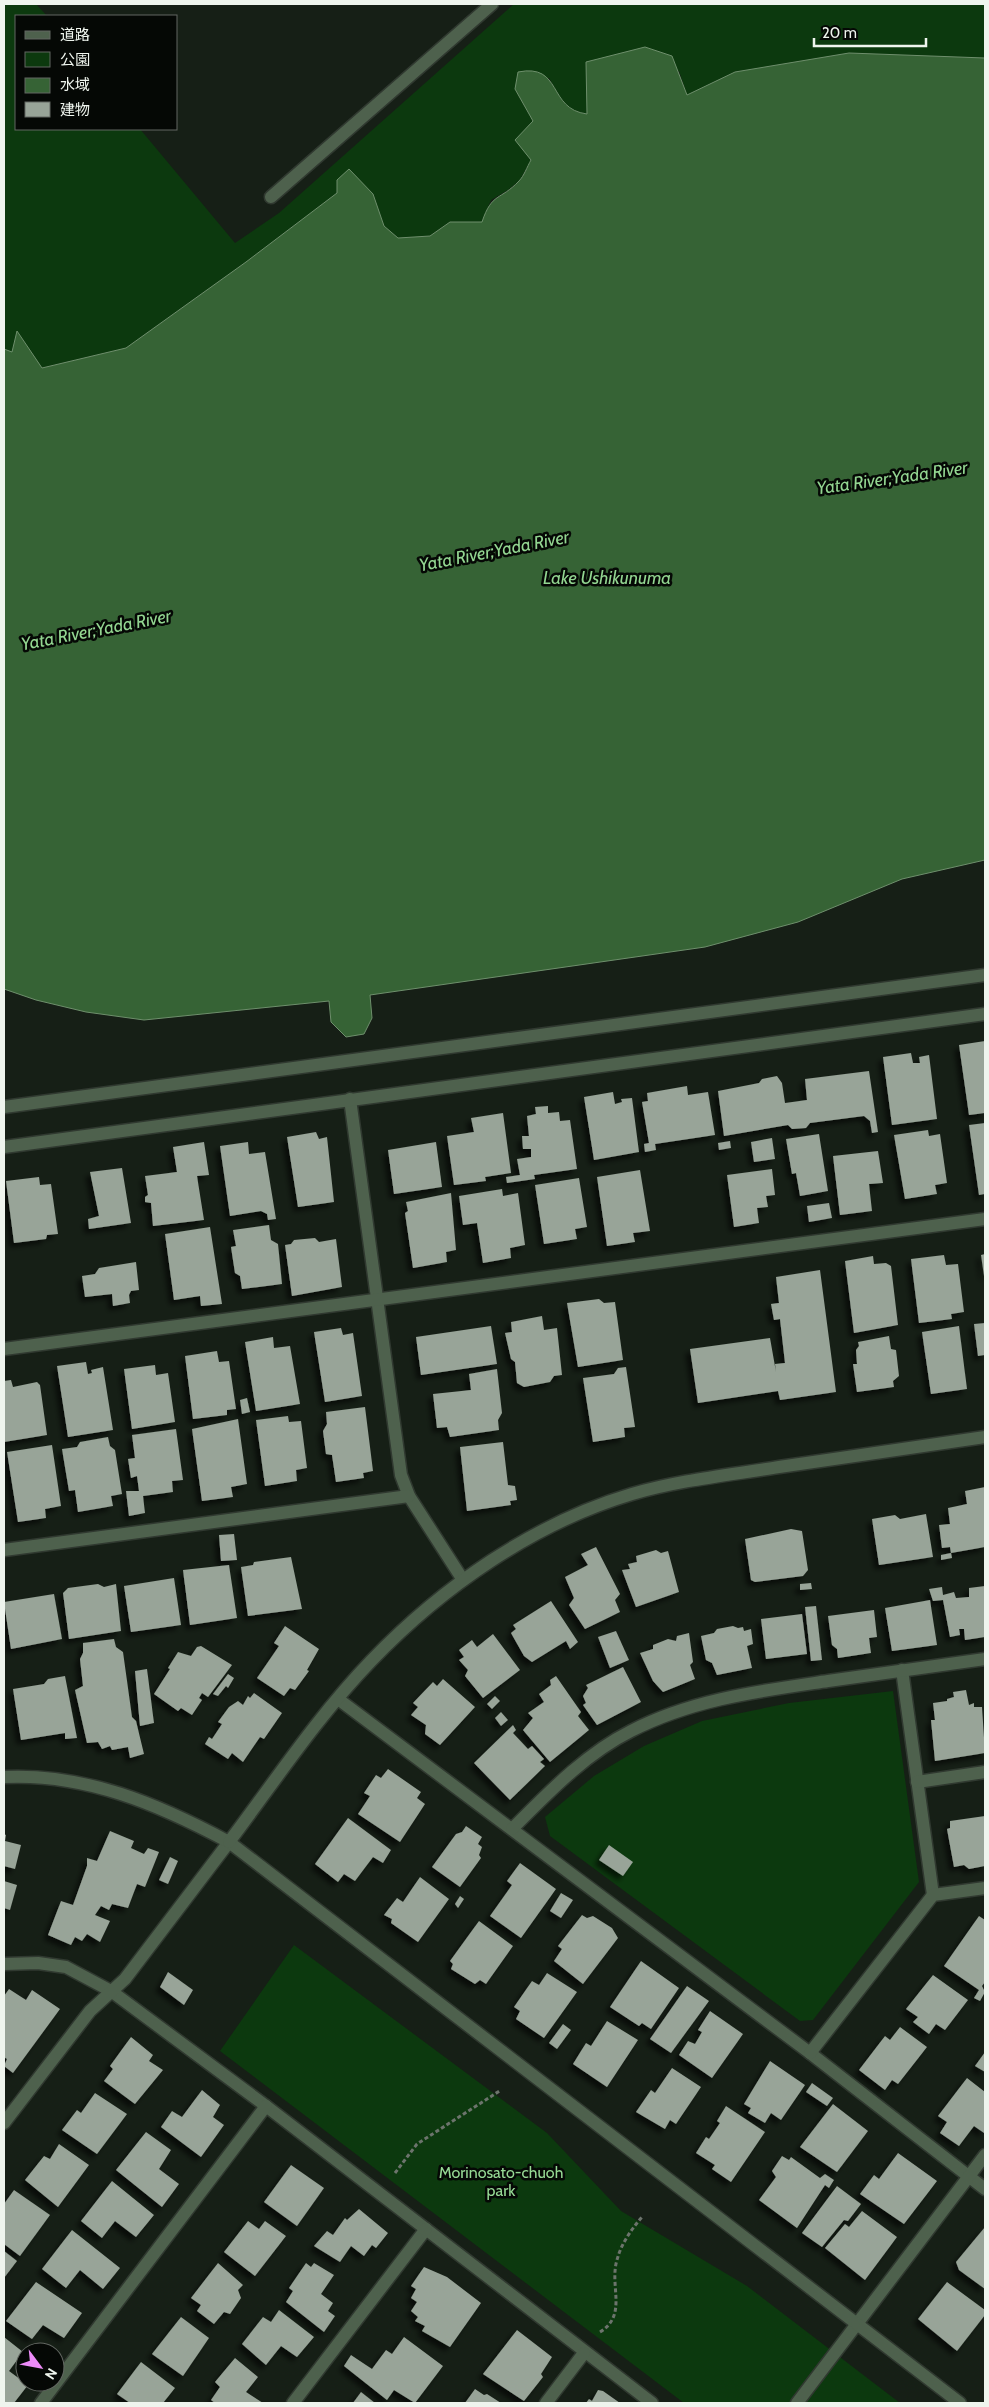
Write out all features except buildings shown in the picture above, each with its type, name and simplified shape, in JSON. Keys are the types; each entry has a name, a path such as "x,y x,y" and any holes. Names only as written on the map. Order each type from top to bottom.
{"street":[{"path":"271,197 492,4"},
{"path":"4,1106 985,975"},
{"path":"4,1147 985,1014"},
{"path":"350,1099 401,1476 409,1496 463,1580"},
{"path":"4,1349 985,1218"},
{"path":"4,2123 90,2011 125,1979 338,1699 371,1660 463,1580 523,1543 578,1513 632,1494 694,1480 985,1437"},
{"path":"4,1550 409,1496"},
{"path":"512,1829 555,1786 591,1756 630,1731 670,1714 711,1701 755,1692 985,1659"},
{"path":"902,1670 933,1895"},
{"path":"338,1699 810,2053 985,2189"},
{"path":"917,1782 985,1772"},
{"path":"4,1777 36,1776 75,1781 134,1798 187,1820 228,1842 960,2403"},
{"path":"810,2053 933,1895 985,1888"},
{"path":"4,1964 38,1963 66,1967 87,1976 111,1992 266,2106 652,2403"},
{"path":"41,2403 266,2106"},
{"path":"798,2403 985,2155"},
{"path":"293,2403 426,2229"},
{"path":"546,2403 581,2350"}],"path":[{"path":"382,2195 402,2162 417,2144 502,2090"},
{"path":"581,2350 606,2328 616,2314 618,2303 614,2282 616,2261 624,2242 642,2217"}],"green space":[{"path":"4,4 36,4 46,15 15,15 15,130 141,130 235,243 279,213 514,4 985,4 985,58 849,53 735,72 687,95 679,71 587,114 573,110 568,106 560,97 549,78 515,89 533,121 531,160 520,180 491,200 482,222 450,222 430,236 398,238 384,226 373,194 337,180 337,193 246,262 126,348 41,368 17,332 12,353 4,349"},
{"path":"893,1691 919,1882 813,2020 800,2021 550,1836 545,1817 594,1776 644,1746 702,1721 789,1703"},
{"name":"Morinosato-chuoh park","path":"294,1945 547,2133 621,2211 747,2286 900,2403 684,2403 220,2051"}],"water":[{"name":"Lake Ushikunuma","path":"645,47 672,56 687,95 735,72 849,53 985,58 985,860 902,879 798,922 705,947 370,995 372,1018 364,1034 346,1037 331,1022 329,1001 144,1020 86,1012 36,1000 4,989 4,349 12,352 17,331 42,368 126,348 246,262 337,193 337,180 349,169 373,194 384,226 398,238 430,236 450,222 482,222 489,206 519,181 531,160 515,140 533,121 515,89 518,72 532,71 542,74 549,80 566,104 574,110 587,114 586,62"}],"water label":[{"name":"Yata River;Yada River","path":"892,478"},
{"name":"Yata River;Yada River","path":"494,551"},
{"name":"Yata River;Yada River","path":"96,630"}]}
